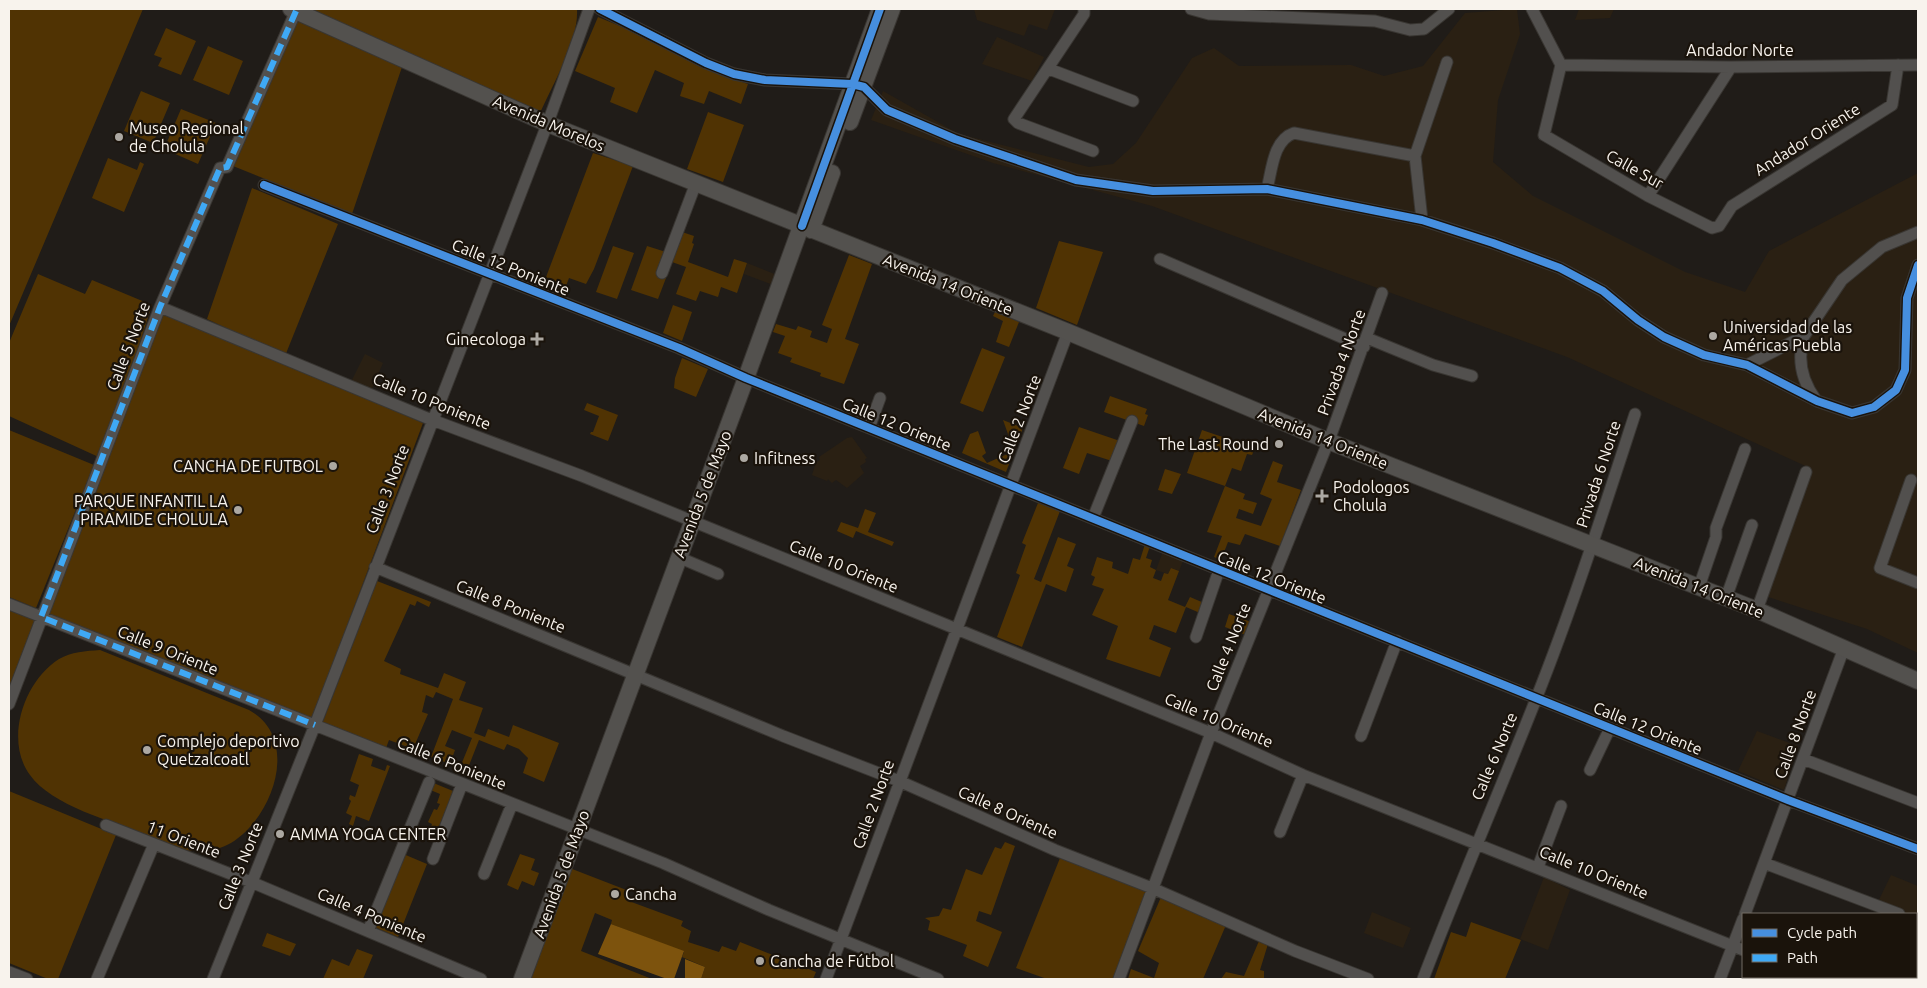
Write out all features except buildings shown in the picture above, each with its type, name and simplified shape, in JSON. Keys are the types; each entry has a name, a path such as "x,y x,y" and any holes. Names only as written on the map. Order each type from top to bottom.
{"main road":[{"name":"Avenida 5 de Mayo","path":"858,86 880,9"},
{"name":"Avenida 5 de Mayo","path":"522,979 746,378 806,228 858,86 892,9"},
{"name":"Avenida Morelos","path":"293,10 548,124 806,228"},
{"name":"Avenida 14 Oriente","path":"806,228 1068,332 1328,441 1757,610 1918,681"}],"street":[{"name":"Calle 3 Norte","path":"213,979 250,882 315,725 548,124 589,9"},
{"path":"600,9 706,63 734,74 765,80 858,86 887,110 955,139 1076,180 1153,191 1266,189 1422,220 1493,243 1560,268 1604,291 1638,320 1664,337 1704,356 1747,365 1818,401 1852,413 1874,407 1896,390 1905,370 1907,298 1918,265"},
{"path":"1084,9 1084,14 1014,119 1093,151"},
{"path":"1191,9 1208,14 1375,21 1410,30 1424,28 1449,9"},
{"path":"1532,9 1562,65"},
{"name":"Calle 5 Norte","path":"9,704 160,307 220,168 227,167 293,10"},
{"path":"1422,220 1415,156 1447,62"},
{"name":"Andador Norte","path":"1562,65 1731,67 1918,65"},
{"name":"Calle Sur","path":"1562,65 1544,135 1648,196 1712,228"},
{"name":"Andador Oriente","path":"1712,228 1719,226 1732,206 1892,105 1898,66"},
{"path":"1648,196 1731,67"},
{"path":"1049,69 1133,101"},
{"path":"1266,189 1278,147 1285,136 1294,133 1415,156"},
{"path":"662,273 696,183"},
{"name":"Calle 12 Poniente","path":"264,185 679,348 746,378"},
{"path":"1818,401 1808,388 1800,366 1799,352 1804,336 1842,280 1882,247 1918,232"},
{"path":"1160,259 1365,343 1472,376"},
{"name":"Privada 4 Norte","path":"1328,441 1382,293"},
{"name":"Calle 10 Poniente","path":"160,307 432,420 582,476 692,523"},
{"name":"Calle 2 Norte","path":"826,979 1009,484 1068,332"},
{"path":"1747,365 1804,336"},
{"name":"Calle 12 Oriente","path":"746,378 1788,800 1918,849"},
{"path":"869,428 880,398"},
{"name":"Privada 6 Norte","path":"1592,544 1636,414"},
{"path":"1093,518 1132,421"},
{"name":"Calle 4 Norte","path":"1119,979 1211,733 1328,441"},
{"path":"1699,587 1716,537 1716,528 1746,449"},
{"path":"1757,610 1806,472"},
{"path":"1911,480 1880,568 1918,583"},
{"name":"Calle 10 Oriente","path":"692,523 1211,733 1303,775 1738,948"},
{"path":"1726,598 1752,525"},
{"name":"Calle 6 Norte","path":"1423,979 1536,698 1592,544"},
{"path":"678,557 718,574"},
{"name":"Calle 8 Poniente","path":"375,567 636,674"},
{"path":"1196,637 1219,570"},
{"name":"Calle 9 Oriente","path":"9,604 315,725"},
{"path":"1361,736 1397,642"},
{"name":"Calle 8 Norte","path":"1745,913 1844,648"},
{"name":"Calle 8 Oriente","path":"636,674 782,736 898,781 1055,850 1152,888 1296,951 1368,979"},
{"name":"Calle 6 Poniente","path":"315,725 578,830 938,979"},
{"path":"1590,770 1610,728"},
{"path":"1803,759 1918,803"},
{"path":"1280,832 1303,775"},
{"path":"368,931 429,782"},
{"path":"434,859 462,784"},
{"path":"484,874 512,804"},
{"path":"1538,867 1561,806"},
{"name":"11 Oriente","path":"106,825 250,882"},
{"path":"97,979 154,844"},
{"path":"1764,863 1896,913"},
{"name":"Calle 4 Poniente","path":"250,882 482,979"},
{"path":"1720,979 1738,948 1742,927"},
{"path":"9,972 27,979"}],"shaded area":[{"path":"9,9 143,9 9,326"},
{"path":"306,9 577,9 577,21 570,48 540,113"},
{"path":"974,9 1055,9 1047,30 1029,24 1024,36 977,20"},
{"name":"Universidad de las Américas Puebla","path":"1517,9 1520,34 1498,100 1493,162 1533,196 1685,272 1745,292 1769,251 1918,173 1918,653 1867,629 1765,596 1810,468 1567,357 1152,206 993,163 871,120 883,91 959,134 1089,167 1113,164 1136,143 1192,58 1214,48 1239,66 1351,65 1384,76 1423,66 1465,13"},
{"path":"1579,9 1614,9 1610,18 1575,20"},
{"path":"598,17 724,69 721,75 748,84 741,104 709,91 704,104 680,96 684,83 655,70 637,113 610,102 615,88 575,71"},
{"path":"298,18 402,67 352,214 233,166"},
{"path":"166,28 196,41 181,75 158,66 162,58 154,55"},
{"path":"997,37 1044,57 1032,81 982,64"},
{"path":"208,46 243,61 229,95 193,80"},
{"path":"141,91 170,103 153,143 124,131"},
{"path":"181,109 216,123 198,164 164,149"},
{"path":"708,112 744,125 723,182 687,169"},
{"path":"593,153 633,166 594,269 586,284 569,278 563,294 543,285"},
{"path":"108,158 137,170 140,162 144,164 124,212 92,198"},
{"path":"252,188 338,224 285,356 207,319"},
{"path":"682,232 694,236 692,243 694,244 688,262 728,277 734,259 747,263 737,293 721,287 718,297 700,291 696,301 676,294 686,267 672,262"},
{"path":"1059,241 1103,252 1077,325 1036,308"},
{"path":"613,246 634,253 617,299 596,292"},
{"path":"647,246 666,252 659,275 666,278 658,299 631,290"},
{"path":"849,255 872,264 845,339 859,344 844,384 820,376 821,373 790,362 792,358 778,353 785,336 773,332 776,324 796,330 798,326 812,331 810,337 827,343 832,329 822,325"},
{"path":"747,263 777,275 773,285 744,274"},
{"path":"38,274 85,294 92,280 152,305 103,459 9,416 9,343"},
{"path":"673,305 692,312 682,341 663,333"},
{"name":"PARQUE INFANTIL LA PIRAMIDE CHOLULA","path":"162,310 423,423 311,722 43,616"},
{"path":"995,312 1019,322 1009,347 996,342 1003,321 993,316"},
{"path":"982,348 1005,357 983,412 960,403"},
{"path":"365,354 383,363 370,393 349,386"},
{"path":"682,358 708,369 696,397 674,388 675,378"},
{"path":"1110,396 1147,409 1145,414 1148,415 1144,426 1104,412"},
{"path":"587,403 618,415 608,441 590,434 593,432 599,416 584,410"},
{"path":"1003,420 1023,428 1006,472 962,453 970,434 978,431 986,453 982,456 987,463 1014,451"},
{"path":"1079,427 1120,441 1112,461 1087,453 1079,474 1063,468"},
{"path":"9,430 94,465 36,608 9,597"},
{"path":"1202,430 1255,448 1252,455 1247,454 1241,471 1232,468 1225,486 1187,473"},
{"path":"852,437 867,458 865,459 866,462 860,466 864,473 847,488 836,480 832,483 828,479 827,481 812,475 816,462 820,460 819,457 847,438"},
{"path":"1273,461 1283,465 1277,482 1301,490 1280,546 1245,534 1240,545 1228,542 1221,560 1214,557 1222,536 1207,532 1225,486 1245,494 1243,499 1257,503 1253,514 1239,509 1236,518 1261,526 1272,499 1260,494"},
{"path":"1165,469 1181,474 1172,494 1158,490"},
{"path":"1038,503 1060,511 1034,579 1041,582 1058,537 1076,544 1067,566 1074,569 1066,592 1046,584 1022,647 997,637 1020,575 1016,573 1026,545 1022,543"},
{"path":"865,509 876,513 868,532 894,542 892,546 856,531 853,538 837,531 841,522 858,528"},
{"path":"1145,544 1150,546 1146,558 1152,560 1150,567 1156,570 1153,578 1161,581 1164,573 1168,574 1171,568 1179,571 1168,600 1185,607 1190,597 1204,603 1200,613 1186,607 1176,633 1154,625 1149,639 1171,648 1160,677 1106,659 1118,626 1092,615 1104,589 1092,585 1095,577 1091,575 1097,557 1113,562 1112,568 1128,574 1133,558 1140,560"},
{"path":"1163,551 1184,559 1179,571 1171,568 1168,574 1156,570"},
{"path":"377,581 431,602 429,607 417,601 415,606 410,604 384,661 401,669 400,674 438,688 444,673 466,682 459,700 483,708 474,733 485,737 488,729 509,737 513,725 559,743 544,782 523,773 528,758 519,749 507,744 504,750 479,740 468,768 461,765 472,738 452,730 445,746 455,750 450,764 431,757 453,699 436,692 433,698 426,695 422,712 428,714 413,749 389,740 386,748 322,724"},
{"path":"9,607 36,618 9,689"},
{"path":"1229,614 1251,622 1246,635 1225,627"},
{"name":"Complejo deportivo Quetzalcoatl","path":"100,650 249,710 265,724 275,741 277,760 275,780 268,801 257,819 243,834 227,845 212,850 196,851 176,848 67,804 40,786 30,775 22,761 19,729 22,712 36,681 59,659 74,653"},
{"path":"1757,731 1798,746 1784,790 1738,771"},
{"path":"359,754 373,759 371,766 385,771 387,765 390,766 369,821 356,816 353,826 349,824 352,816 346,813 351,801 349,799 350,795 355,797 359,785 350,781"},
{"path":"431,782 453,791 437,832 430,829 432,824 428,822 434,809 437,810 440,804 437,803 440,794 428,789"},
{"path":"9,791 116,835 58,979 48,979 9,963"},
{"path":"1005,842 1015,846 991,915 979,911 976,921 1002,932 988,967 963,956 967,945 928,930 930,921 925,918 939,916 943,908 951,910 966,869 982,875 995,847 1001,849"},
{"path":"401,853 427,864 398,937 372,926"},
{"path":"520,854 535,859 531,870 539,873 534,886 522,881 518,890 507,885"},
{"path":"1060,858 1147,892 1113,979 1047,979 1016,968"},
{"path":"567,867 629,891 626,900 683,921 681,926 691,931 688,942 719,952 722,946 736,951 740,942 816,972 813,979 701,979 705,967 682,957 684,952 611,924 612,920 595,913 581,951 652,979 531,979"},
{"path":"1891,875 1918,886 1918,919 1917,913 1900,913 1876,906"},
{"path":"1544,877 1570,890 1548,950 1520,939"},
{"path":"1161,897 1226,925 1203,979 1128,979 1131,969 1154,978 1159,963 1138,951"},
{"path":"1372,912 1411,928 1403,948 1364,933"},
{"path":"1471,922 1521,940 1505,979 1434,979 1451,932 1466,937"},
{"path":"611,924 684,951 674,979 667,979 598,954"},
{"path":"267,933 296,944 290,956 262,946"},
{"path":"1259,941 1268,944 1260,970 1264,971 1264,979 1221,979 1226,972 1244,976"},
{"path":"357,949 373,955 363,979 323,979 332,959 349,966"},
{"path":"685,959 705,967 701,979 685,979"}],"marked path":[{"path":"296,11 227,167 220,168 160,307 41,617 315,725"}],"cycle path":[{"path":"600,9 706,63 734,74 765,80 852,84 864,87 887,110 955,139 1076,180 1153,191 1267,189 1422,220 1493,243 1560,268 1603,291 1638,320 1664,337 1704,355 1747,365 1817,401 1852,413 1874,407 1896,390 1905,370 1907,298 1918,265"},
{"path":"802,226 880,9"},
{"path":"264,185 679,348 746,378 1788,800 1918,849"}],"place":[{"name":"Museo Regional de Cholula","path":"119,137"},
{"name":"Universidad de las Américas Puebla","path":"1713,336"},
{"name":"Ginecologa","path":"537,339"},
{"name":"The Last Round","path":"1279,444"},
{"name":"Infitness","path":"744,458"},
{"name":"CANCHA DE FUTBOL","path":"333,466"},
{"name":"Podologos Cholula","path":"1322,496"},
{"name":"PARQUE INFANTIL LA PIRAMIDE CHOLULA","path":"238,510"},
{"name":"Complejo deportivo Quetzalcoatl","path":"147,750"},
{"name":"AMMA YOGA CENTER","path":"280,834"},
{"name":"Cancha","path":"615,894"},
{"name":"Cancha de Fútbol","path":"760,961"}]}
